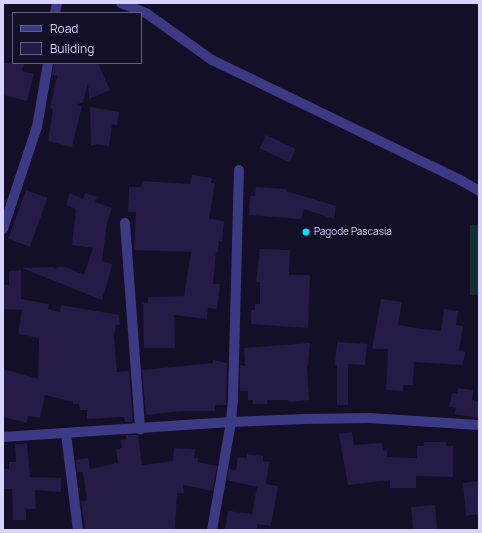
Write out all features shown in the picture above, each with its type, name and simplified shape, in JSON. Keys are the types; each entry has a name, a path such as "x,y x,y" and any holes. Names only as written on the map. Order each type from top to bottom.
{"street":[{"path":"121,3 146,13 212,60 462,180 479,191"},
{"path":"3,229 37,127 48,64"},
{"path":"212,530 231,422 235,358 239,170"},
{"path":"126,223 140,429"},
{"path":"3,437 231,422 369,418 479,424"},
{"path":"66,434 78,530"}],"green space":[{"path":"470,225 479,225 479,295 470,295"}],"building":[{"path":"3,63 24,64 22,71 34,74 27,101 3,95"},
{"path":"54,64 98,64 110,90 89,99 88,83 83,102 76,105 82,106 72,147 48,141 53,109 50,108 57,76 52,75"},
{"path":"90,107 119,112 117,125 112,124 109,147 97,144 91,146"},
{"path":"266,135 296,149 290,163 260,149"},
{"path":"192,175 212,178 211,183 215,183 209,219 224,221 222,242 219,241 218,253 216,252 213,284 220,284 217,309 208,308 207,319 174,315 175,348 144,348 143,303 148,303 148,297 184,296 191,252 134,250 136,212 128,212 129,187 141,187 143,181 190,184"},
{"path":"256,187 286,189 286,191 336,206 334,219 304,209 301,219 249,215 250,196 255,196"},
{"path":"26,190 48,198 30,247 8,239"},
{"path":"70,193 83,199 85,193 97,197 95,202 112,208 107,223 102,261 112,264 102,300 22,268 51,267 56,269 57,267 66,267 84,275 93,248 72,245 76,209 66,205"},
{"path":"260,249 290,250 289,275 310,275 308,328 251,324 251,310 255,310 255,304 260,304 260,282 256,282"},
{"path":"21,270 21,299 49,304 48,309 60,312 61,305 119,315 120,325 116,325 114,336 117,372 129,371 133,422 125,422 124,417 87,419 87,410 80,410 79,404 73,404 73,402 45,395 40,418 28,416 27,423 3,417 3,369 38,379 39,338 18,334 22,310 3,309 3,284 9,285 9,271"},
{"path":"381,299 402,302 398,325 422,329 441,331 444,309 458,311 456,325 463,326 459,351 465,352 463,365 414,362 413,385 403,385 403,391 386,390 388,349 372,349"},
{"path":"337,342 367,344 365,365 348,364 348,405 337,405 337,365 335,365"},
{"path":"310,343 307,366 309,400 289,402 288,400 267,400 267,404 253,404 253,400 248,400 248,391 240,391 240,365 245,366 244,348"},
{"path":"213,360 227,363 226,405 215,405 215,411 181,411 146,415 142,370 213,363"},
{"path":"458,388 473,390 472,400 479,402 479,418 454,414 456,408 449,407 452,393 458,394"},
{"path":"352,432 354,445 382,443 383,451 387,450 387,457 417,458 417,446 424,446 424,442 446,442 446,446 453,446 453,477 416,476 416,488 390,488 390,480 348,485 339,434"},
{"path":"126,435 138,435 142,465 173,461 174,448 195,449 194,458 198,458 198,462 217,466 212,491 183,485 184,493 177,493 175,530 85,530 81,501 87,500 83,472 77,472 76,460 88,458 90,469 118,463 116,449 122,448 120,440 126,439"},
{"path":"27,443 30,477 61,478 61,492 35,490 36,509 26,509 26,520 13,520 12,489 3,489 3,469 9,469 9,462 16,462 15,444"},
{"path":"247,454 263,456 263,461 269,462 266,484 278,486 271,526 257,524 257,530 225,530 228,511 252,514 257,487 227,480 229,469 236,470 238,457 247,458"},
{"path":"479,481 479,514 466,516 463,483"},
{"path":"435,505 437,530 413,530 411,507"}],"place":[{"name":"Pagode Pascasia","path":"306,232"}]}
